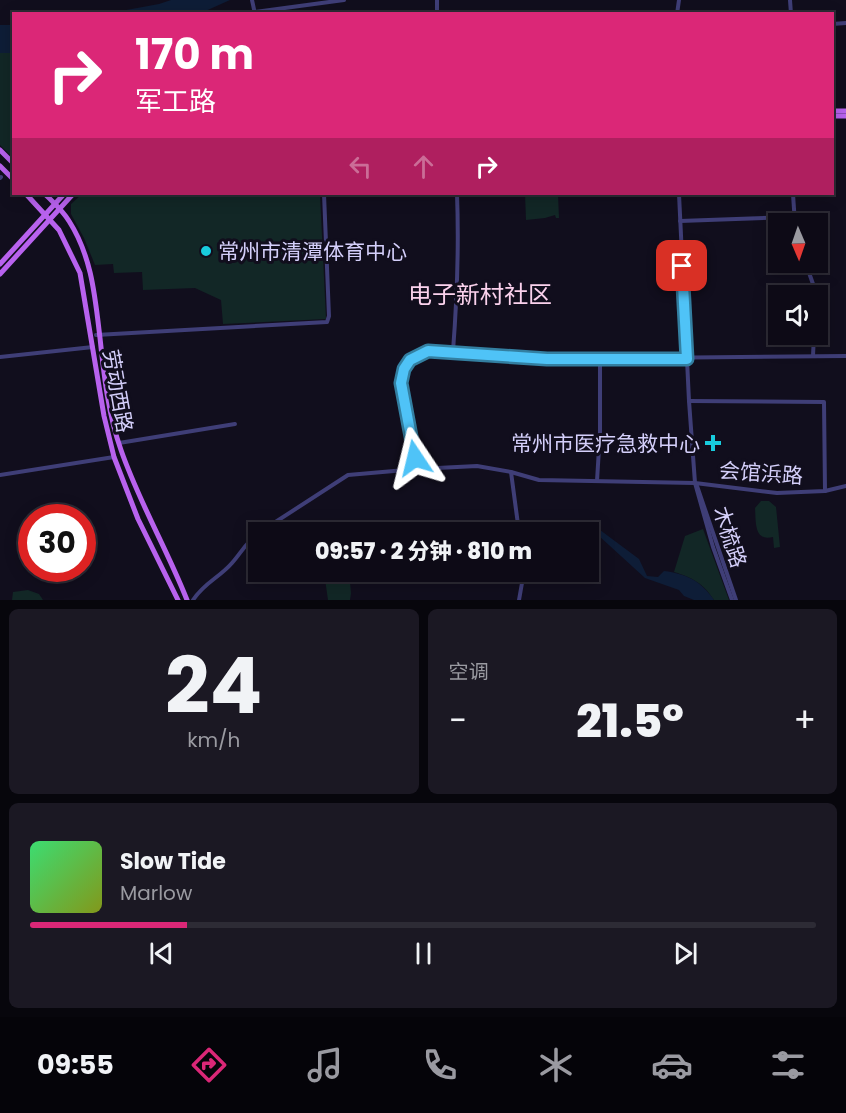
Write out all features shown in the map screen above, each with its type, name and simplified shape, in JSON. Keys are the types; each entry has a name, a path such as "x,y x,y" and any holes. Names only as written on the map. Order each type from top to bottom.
{"main road":[{"path":"0,150 12,162"},
{"path":"0,168 0,177"},
{"path":"0,168 12,178"},
{"name":"劳动西路","path":"27,195 49,216 67,243 80,273 104,416 114,457 138,519 178,600"},
{"name":"劳动西路","path":"46,195 68,219 79,239 90,269 94,284 104,377 119,443 139,496 187,600"},
{"path":"57,209 64,195"},
{"path":"0,264 72,195"},
{"path":"0,274 49,216"}],"street":[{"path":"262,12 344,0"},
{"path":"98,335 327,322 329,316 324,195"},
{"path":"453,351 457,293 457,195"},
{"name":"木梳路","path":"679,195 695,483 700,490 734,600"},
{"path":"793,195 794,213"},
{"path":"680,221 768,219"},
{"path":"813,356 814,345"},
{"path":"0,357 93,348"},
{"path":"417,469 401,383 404,369 410,360 428,351 547,359 846,356"},
{"path":"597,481 600,359"},
{"path":"689,401 824,402 825,491"},
{"path":"119,443 236,424"},
{"path":"0,475 114,457"},
{"name":"会馆浜路","path":"276,522 348,475 417,469 477,466 539,480 695,483 777,493 825,491 846,486"},
{"path":"511,472 518,522"},
{"name":"会馆浜路","path":"193,600 201,588 231,564 248,542"},
{"path":"519,600 522,582"}],"green space":[{"path":"0,53 12,53 12,157 0,145"},
{"name":"常州市清潭体育中心","path":"81,195 320,195 326,319 223,324 221,300 195,288 143,290 142,272 114,273 113,264 95,265 71,214 71,204"},
{"path":"525,195 558,195 559,218 555,215 526,220"},
{"path":"761,501 769,501 776,507 780,547 774,548 773,537 762,537 757,530 755,508"},
{"path":"703,529 729,600 714,600 697,582 674,572 685,536"},
{"path":"325,582 350,582 350,600 328,600"},
{"path":"28,590 39,594 43,600 12,600 13,592"}],"water":[{"path":"171,0 230,0 203,12 115,12"},
{"path":"0,25 12,25 12,53 0,53"},
{"path":"600,530 639,559 647,576 658,577 664,571 686,576 699,583 714,600 694,600 684,596 679,590 645,578 599,536"}],"place":[{"name":"常州市清潭体育中心","path":"206,251"},
{"name":"常州市医疗急救中心","path":"713,443"}],"district":[{"name":"电子新村社区","path":"480,294"}],"route":[{"path":"415,458 401,383 404,369 410,360 428,351 547,359 687,359 682,266"}]}
